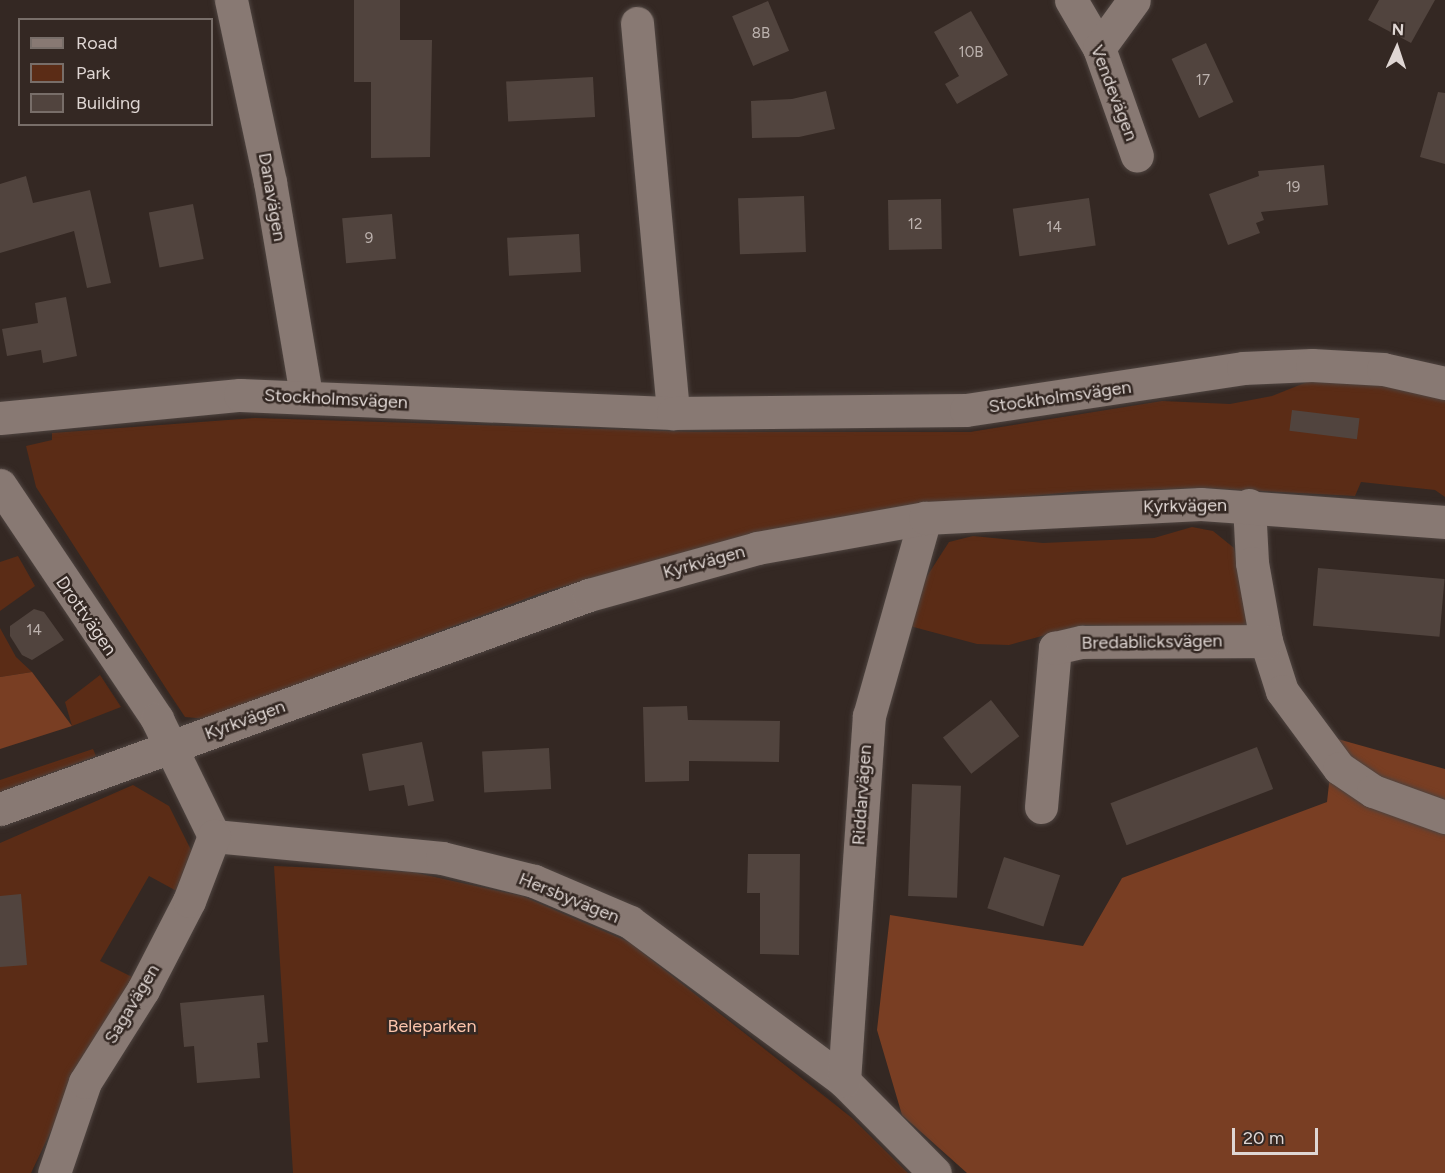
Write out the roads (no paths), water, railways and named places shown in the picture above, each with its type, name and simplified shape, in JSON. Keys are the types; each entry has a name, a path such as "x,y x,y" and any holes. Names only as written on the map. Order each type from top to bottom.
{"street":[{"name":"Danavägen","path":"231,0 270,182 306,395"},
{"name":"Vendevägen","path":"1071,0 1099,48 1137,156"},
{"path":"1099,48 1134,0"},
{"path":"637,23 673,413"},
{"name":"Stockholmsvägen","path":"0,418 190,398 306,395 673,413 966,410 1243,368 1312,365 1383,369 1445,382"},
{"name":"Drottvägen","path":"0,485 174,747"},
{"path":"1249,505 1252,563 1266,641 1282,691 1339,768 1373,791 1445,817"},
{"name":"Kyrkvägen","path":"0,809 678,567 925,518 1249,505 1445,522"},
{"name":"Riddarvägen","path":"844,1080 869,716 925,518"},
{"name":"Bredablicksvägen","path":"1041,807 1055,648 1082,642 1266,641"},
{"path":"174,747 214,836"},
{"name":"Hersbyvägen","path":"214,836 442,858 534,881 630,922 844,1080 934,1173"},
{"name":"Sagavägen","path":"54,1173 85,1082 143,990 189,901 214,836"}],"park label":[{"name":"Beleparken","path":"432,1026"}]}
